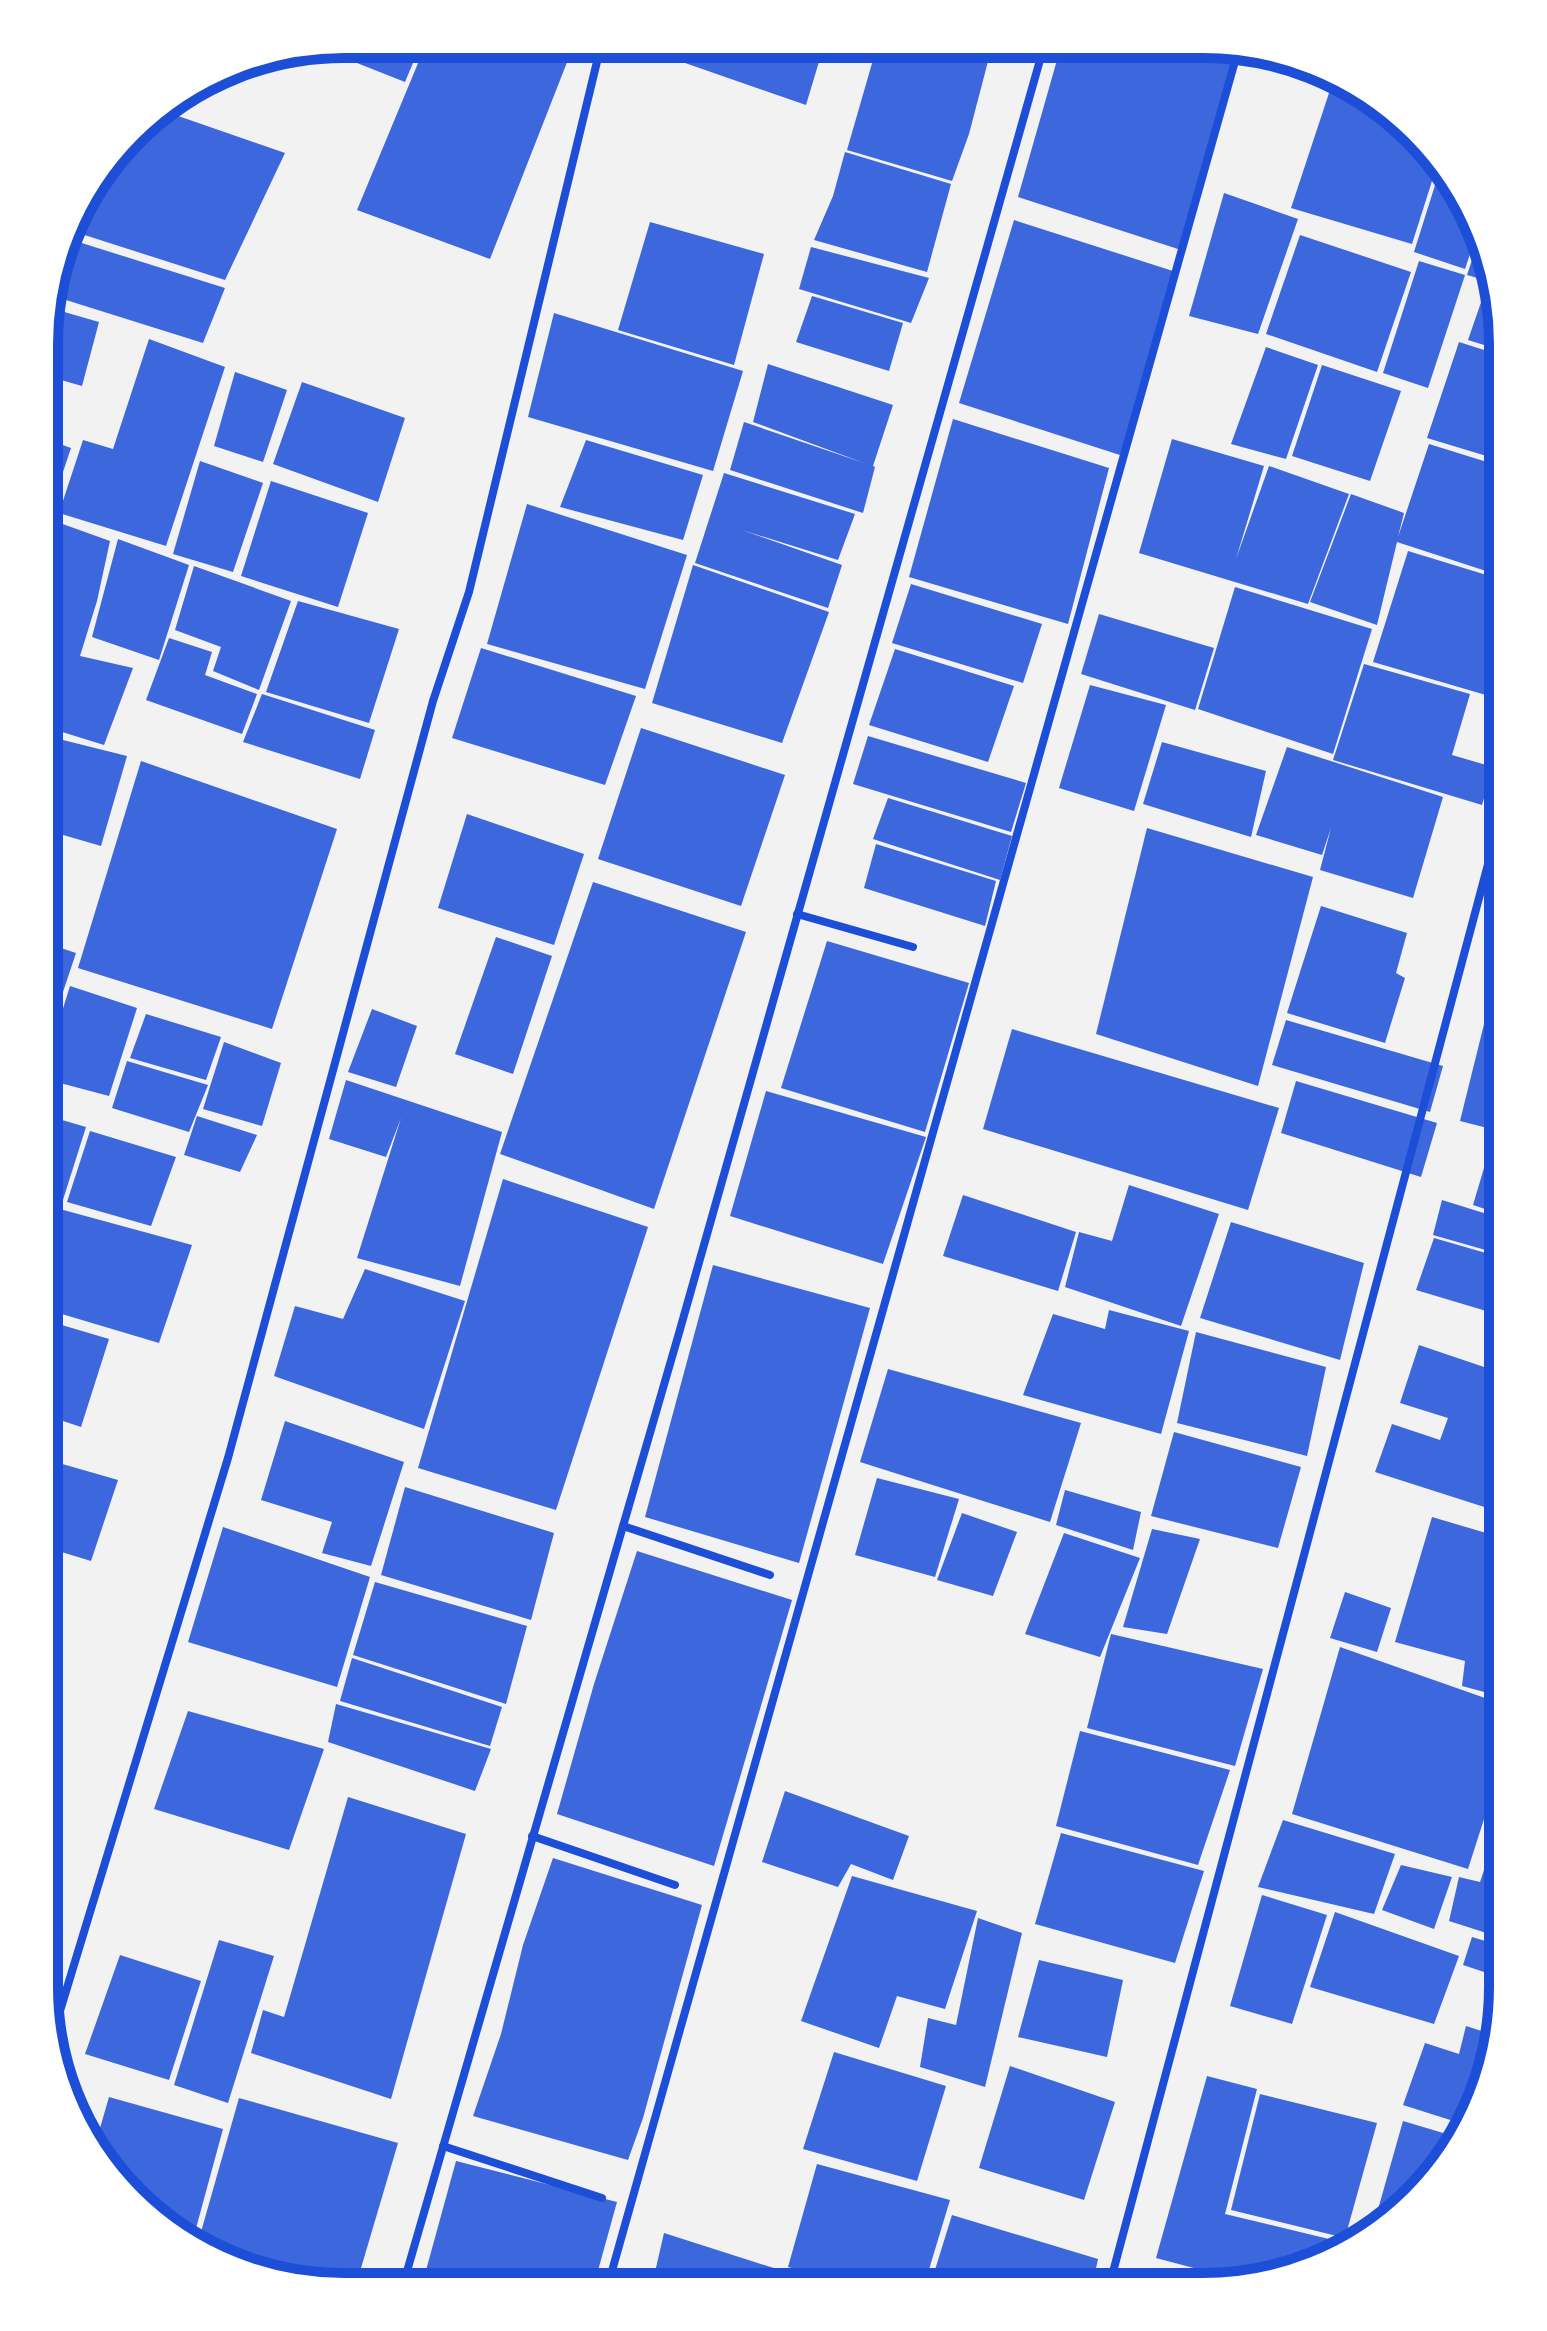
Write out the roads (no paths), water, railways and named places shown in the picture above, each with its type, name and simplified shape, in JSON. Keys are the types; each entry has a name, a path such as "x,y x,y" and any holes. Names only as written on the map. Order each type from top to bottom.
{"street":[{"path":"406,2273 623,1526 1041,58"},
{"path":"59,2013 228,1458 433,701 469,592 598,59"},
{"path":"611,2273 1235,60"},
{"path":"1113,2273 1489,861"},
{"path":"797,914 913,947"},
{"path":"623,1526 770,1575"},
{"path":"532,1836 675,1885"},
{"path":"443,2146 602,2198"}]}
